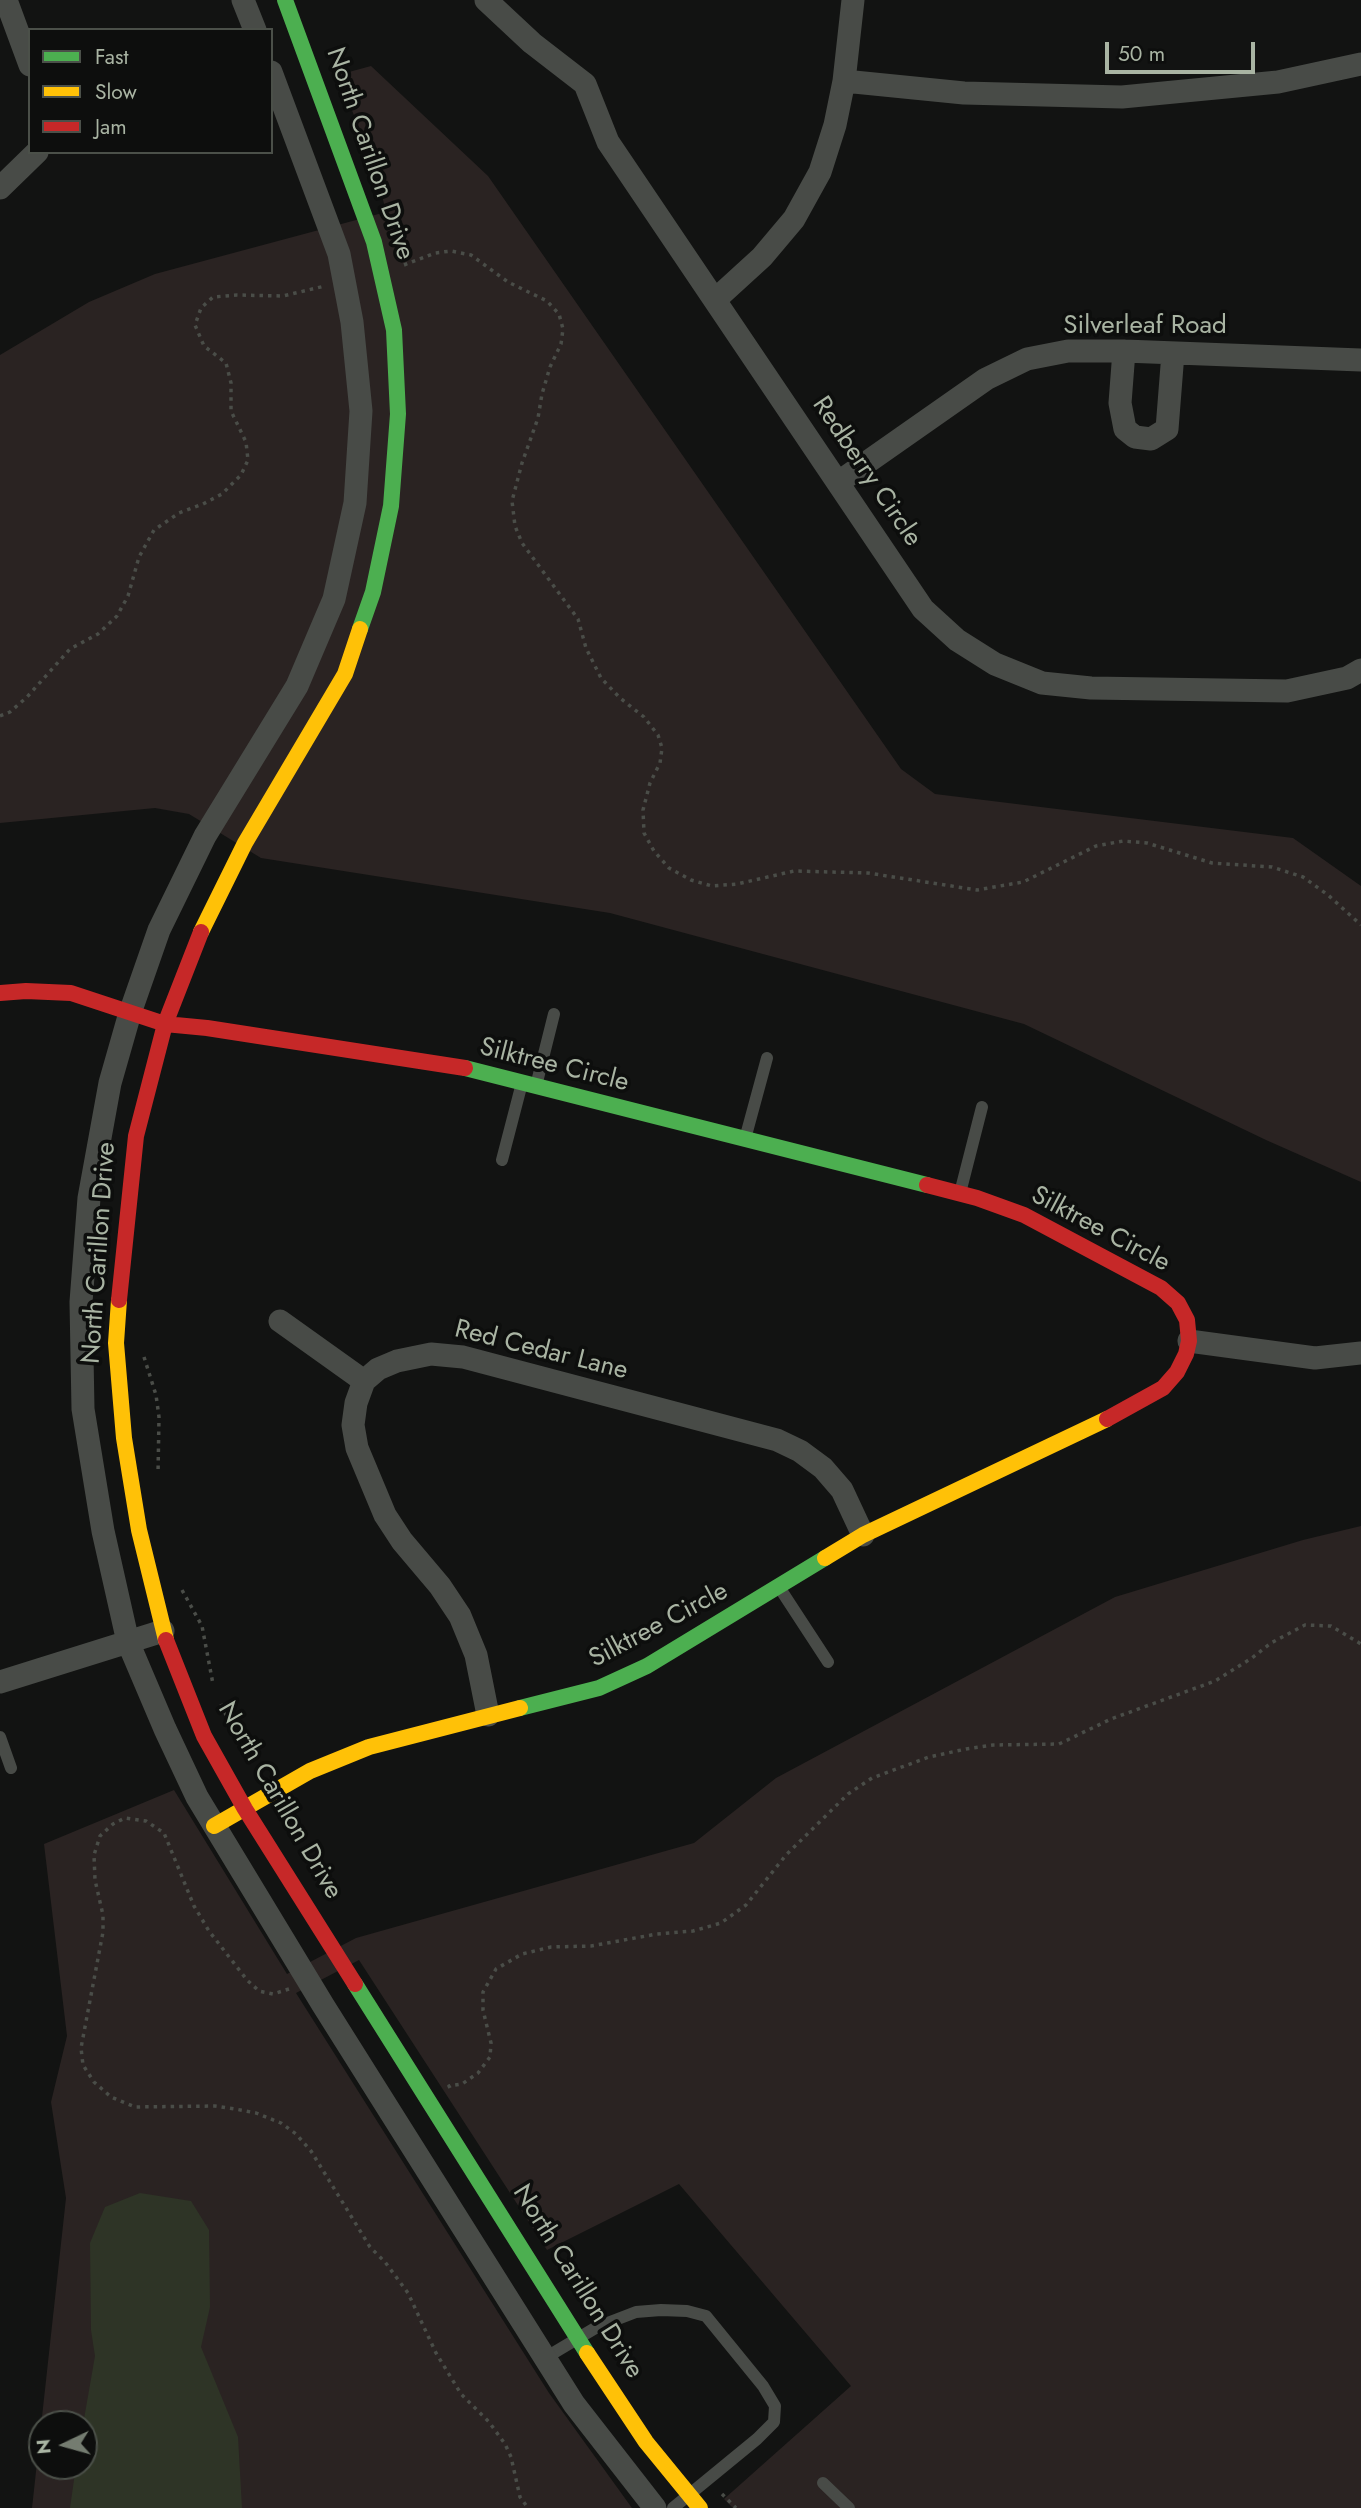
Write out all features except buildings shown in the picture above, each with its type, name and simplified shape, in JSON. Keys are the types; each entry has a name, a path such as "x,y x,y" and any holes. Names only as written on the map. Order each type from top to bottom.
{"street":[{"path":"6,0 28,60"},
{"path":"243,0 254,28"},
{"name":"North Carillon Drive","path":"285,0 374,242 394,330 398,414 391,506 373,592 345,674 245,843 204,925 165,1024 136,1136 116,1343 124,1437 139,1530 163,1631 204,1736 245,1809 578,2338 646,2442 695,2502"},
{"name":"Redberry Circle","path":"486,0 532,43 585,84 608,142 923,608 957,640 995,664 1042,683 1091,688 1287,691 1347,678 1361,670"},
{"path":"716,299 762,257 794,219 820,172 835,125 844,80 853,0"},
{"path":"273,69 305,56"},
{"path":"844,80 964,93 1122,97 1278,82 1361,64"},
{"name":"North Carillon Drive","path":"273,75 339,254 352,322 361,411 355,503 334,599 297,686 205,836 159,930 130,1013 110,1083 89,1198 81,1302 83,1409 103,1531 128,1642 164,1729 197,1797 330,2017 574,2404 655,2508"},
{"path":"0,188 35,154"},
{"name":"Silverleaf Road","path":"839,482 986,379 1027,359 1068,351 1124,351 1361,360"},
{"path":"1124,351 1120,403 1125,429 1135,437 1151,439 1167,429 1173,353"},
{"name":"Silktree Circle","path":"0,993 26,990 71,993 165,1024 207,1028 464,1068 960,1194 1024,1215 1161,1287 1178,1303 1187,1320 1189,1341 1186,1354 1177,1372 1163,1388 1127,1409 863,1535 647,1666 599,1688 369,1747 310,1771 214,1826"},
{"path":"280,1321 364,1381 355,1403 353,1425 358,1448 385,1515 460,1616 476,1656 488,1715"},
{"path":"1189,1341 1315,1358 1361,1353"},
{"name":"Red Cedar Lane","path":"364,1381 378,1369 397,1361 431,1354 463,1357 777,1440 800,1451 823,1468 842,1490 863,1535"},
{"path":"0,1682 163,1631"}],"lane":[{"path":"502,1160 554,1014"},
{"path":"745,1139 767,1058"},
{"path":"960,1194 982,1107"},
{"path":"779,1587 828,1662"},
{"path":"0,1737 11,1768"},
{"path":"545,2358 597,2327 636,2312 687,2311 706,2316 763,2386 775,2406 774,2422 695,2502 673,2508"},
{"path":"823,2483 849,2508"}],"path":[{"path":"396,269 435,253 451,251 471,255 508,282 547,301 559,314 563,329 561,344 547,376 538,418 512,501 515,526 522,543 578,619 586,648 601,678 620,698 645,717 658,735 662,748 660,763 650,783 643,810 644,833 653,851 669,868 691,880 712,886 737,884 794,871 868,873 977,890 1023,882 1096,846 1124,841 1147,844 1212,863 1272,867 1303,877 1361,925"},
{"path":"0,716 10,712 27,697 70,649 98,634 117,616 128,596 139,557 154,530 179,513 222,494 240,475 248,460 246,442 231,411 231,383 226,362 204,346 195,325 201,308 213,297 283,296 332,284"},
{"path":"143,1354 156,1395 159,1417 158,1477"},
{"path":"177,1580 202,1626 213,1683 242,1748"},
{"path":"454,2095 449,2085 462,2084 478,2073 490,2057 491,2043 483,2010 483,1992 496,1969 522,1954 551,1947 591,1946 657,1934 693,1931 721,1923 746,1905 786,1855 848,1794 872,1778 929,1757 966,1749 993,1745 1059,1744 1111,1719 1215,1681 1252,1658 1270,1643 1305,1625 1331,1626 1361,1644"},
{"path":"297,1984 285,1992 273,1994 259,1991 247,1980 209,1931 194,1906 164,1833 146,1821 125,1818 113,1824 100,1836 94,1855 103,1932 81,2048 83,2064 94,2082 111,2097 135,2107 215,2106 234,2109 268,2118 296,2134 312,2151 370,2247 386,2262 408,2293 436,2353 461,2394 489,2422 505,2444 511,2457 520,2497 528,2508"},
{"path":"720,2492 736,2508"}],"shaded area":[{"path":"371,66 488,176 901,769 935,794 1293,838 1361,886 1361,1182 1266,1140 1024,1024 610,913 261,858 189,814 155,808 0,823 0,355 89,302 155,274 386,212 376,171 338,75"},
{"path":"1361,1526 1361,2508 733,2508 724,2499 851,2386 679,2184 547,2250 359,1960 296,1993 549,2393 632,2508 32,2508 35,2480 98,2480 98,2410 43,2410 66,2198 51,2102 67,2036 44,1844 174,1790 287,1974 356,1938 694,1843 776,1778 1115,1597 1303,1540"},
{"path":"140,2193 191,2201 209,2230 210,2307 201,2347 238,2437 242,2508 70,2508 74,2480 98,2480 98,2410 86,2410 95,2356 91,2330 90,2243 105,2207"}],"traffic: fast":[{"path":"285,0 374,242 394,330 398,414 391,506 373,592 360,629"},
{"path":"465,1068 927,1185"},
{"path":"520,1708 599,1688 647,1666 825,1558"},
{"path":"355,1984 587,2353"}],"traffic: slow":[{"path":"201,932 245,843 345,674 360,629"},
{"path":"119,1300 116,1343 124,1438 139,1530 166,1640"},
{"path":"825,1558 863,1535 1107,1419"},
{"path":"214,1826 310,1771 369,1747 520,1708"},
{"path":"587,2353 646,2442 700,2508"}],"traffic: jam":[{"path":"119,1300 136,1136 165,1024 201,932"},
{"path":"0,993 71,993 165,1024 207,1028 465,1068"},
{"path":"927,1185 977,1198 1024,1215 1161,1288 1178,1303 1187,1320 1189,1341 1177,1372 1163,1388 1107,1419"},
{"path":"166,1640 204,1736 245,1809 355,1984"}]}
